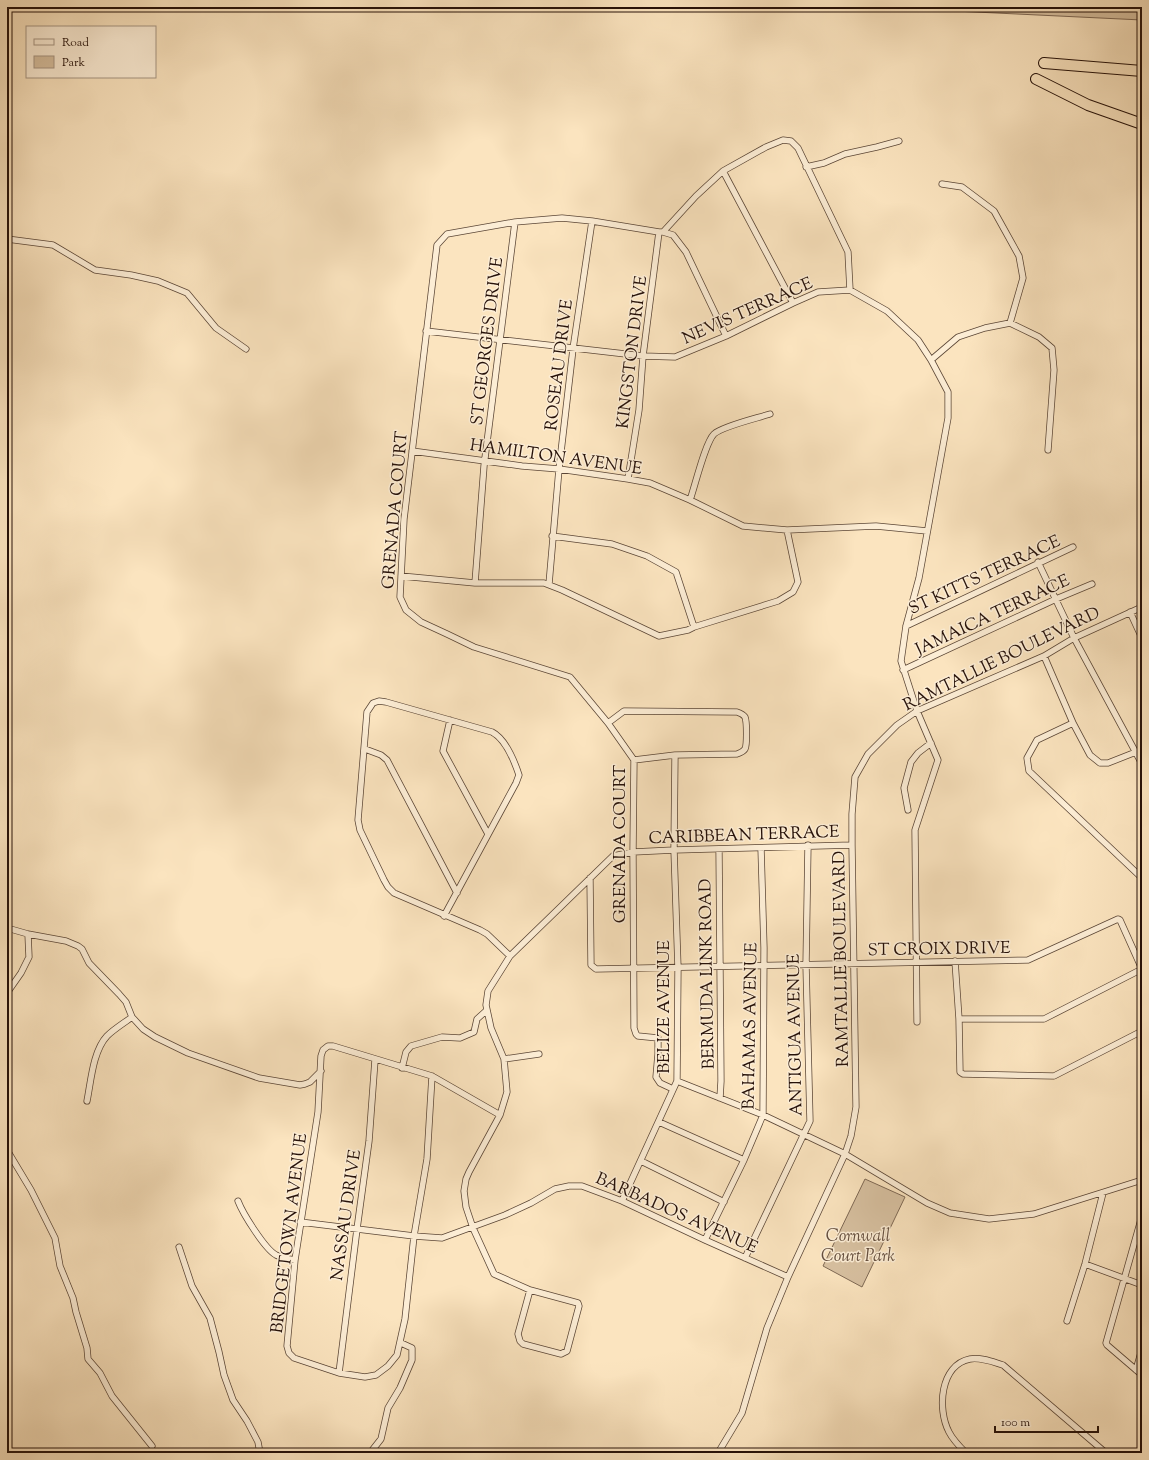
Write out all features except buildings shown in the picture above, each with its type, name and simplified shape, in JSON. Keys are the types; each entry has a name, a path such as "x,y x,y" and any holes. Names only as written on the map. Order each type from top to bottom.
{"highway":[{"path":"1044,63 1142,71"},
{"path":"1036,79 1088,105 1142,124"}],"street":[{"path":"661,232 723,171 766,147 783,140 791,141 798,148 848,252 850,290 887,311 918,340 931,360 948,392 948,418 938,477 919,578 906,626 901,661 917,711 938,760 915,830 917,904 917,1022"},
{"path":"806,167 824,163 845,154 899,141"},
{"path":"723,171 793,303"},
{"path":"942,184 962,187 994,212 1019,256 1023,278 1010,323"},
{"name":"GRENADA COURT","path":"673,1089 660,1083 656,1077 658,1038 638,1036 634,1028 634,760 608,723 570,677 474,647 420,622 406,610 400,597 404,520 437,245 447,234 515,222 562,218 592,221 673,235 686,252 726,336"},
{"name":"ROSEAU DRIVE","path":"549,584 552,536 573,349 592,221"},
{"name":"ST GEORGES DRIVE","path":"475,583 485,460 515,222"},
{"name":"KINGSTON DRIVE","path":"628,479 639,410 643,356 661,232"},
{"path":"7,238 53,245 95,270 131,275 158,281 187,293 216,328 246,349"},
{"name":"NEVIS TERRACE","path":"426,331 573,349 643,356 675,357 726,336 818,292 850,290"},
{"path":"931,360 958,337 985,328 1010,323 1039,336 1052,348 1054,370 1048,450"},
{"path":"690,500 706,450 714,434 723,429 770,414"},
{"name":"HAMILTON AVENUE","path":"412,451 522,466 559,469 650,483 690,500 742,526 787,530 876,526 927,531"},
{"path":"401,576 475,583 549,584 659,636 688,630 778,601 793,592 798,582 787,530"},
{"path":"552,536 612,544 647,556 676,572 694,627"},
{"name":"ST KITTS TERRACE","path":"906,626 1038,562 1074,547"},
{"path":"1038,562 1074,638 1142,764"},
{"name":"JAMAICA TERRACE","path":"903,670 1056,599 1092,584"},
{"name":"RAMTALLIE BOULEVARD","path":"722,1452 742,1413 767,1328 788,1276 845,1154 851,1136 856,1107 852,814 856,777 868,754 896,725 917,711 1044,656 1074,638 1142,607"},
{"path":"1130,612 1142,638"},
{"path":"1044,656 1073,723 1090,755 1100,763 1108,763 1136,752"},
{"path":"444,916 519,775 502,740 497,735 450,720 379,701 373,703 367,712 358,820 360,830 384,880 394,893 444,916 487,934 510,956"},
{"path":"608,723 624,711 737,712 746,718 746,743 745,750 742,753 675,755 634,760"},
{"path":"450,720 443,751 488,834"},
{"path":"1073,723 1037,740 1027,758 1029,771 1142,878"},
{"path":"908,810 904,788 911,762 918,753 931,743"},
{"path":"365,749 381,755 387,760 457,893"},
{"name":"BELIZE AVENUE","path":"622,1201 677,1081 678,968 674,850 675,755"},
{"name":"CARIBBEAN TERRACE","path":"530,1290 518,1334 520,1341 523,1344 561,1354 564,1353 567,1351 579,1306 578,1303 530,1290 494,1274 473,1228 466,1207 464,1192 466,1179 500,1115 507,1092 504,1060 491,1028 486,1005 488,991 510,956 613,856 633,852 674,850 761,848 808,845 852,845"},
{"name":"ANTIGUA AVENUE","path":"745,1258 810,1121 806,965 808,845"},
{"name":"BAHAMAS AVENUE","path":"704,1240 744,1160 763,1115 764,966 761,848"},
{"name":"BERMUDA LINK ROAD","path":"719,849 720,1098"},
{"name":"ST CROIX DRIVE","path":"590,878 591,965 596,969 1028,960 1118,919 1120,920 1142,969"},
{"path":"7,928 28,934 66,941 78,946 82,949 89,963 126,1002 132,1017 143,1029 172,1046 259,1078 305,1084 310,1082 321,1071"},
{"path":"7,993 21,973 29,957 28,934"},
{"path":"955,961 959,1019 960,1072 963,1074 1054,1076 1142,1031"},
{"path":"959,1019 1044,1019 1142,969"},
{"path":"402,1068 406,1052 411,1046 442,1037 460,1038 466,1034 471,1034 474,1032 477,1019 487,1010"},
{"path":"87,1101 98,1051 102,1043 114,1030 132,1017"},
{"name":"BRIDGETOWN AVENUE","path":"375,1060 333,1046 328,1046 323,1050 321,1056 321,1071 315,1130 295,1260 287,1346 289,1353 294,1358 339,1373 365,1377 376,1375 388,1366 397,1355 401,1343 414,1236 427,1159 432,1076"},
{"path":"504,1060 539,1054"},
{"path":"375,1060 432,1076 500,1115"},
{"name":"NASSAU DRIVE","path":"339,1373 356,1229 369,1141 375,1060"},
{"path":"677,1081 763,1115 804,1136 845,1154 926,1203 950,1213 990,1219 1034,1214 1142,1180"},
{"path":"659,1122 744,1160"},
{"path":"1142,1145 1142,1150"},
{"path":"7,1150 31,1190 55,1238 60,1266 73,1298 87,1348 88,1359 100,1373 112,1396 152,1446"},
{"path":"641,1162 724,1202"},
{"name":"BARBADOS AVENUE","path":"300,1222 442,1238 473,1228 531,1203 555,1189 570,1186 582,1186 622,1201 704,1240 788,1276"},
{"path":"1067,1321 1085,1264 1103,1193"},
{"path":"238,1201 242,1211 270,1250 281,1258 295,1260"},
{"path":"1142,1216 1106,1342 1107,1345 1142,1375"},
{"path":"179,1248 192,1286 210,1318 220,1352 224,1375 233,1400 247,1421 258,1442 260,1453"},
{"path":"1085,1264 1142,1285"},
{"path":"370,1453 381,1438 388,1408 400,1388 412,1360 412,1348 401,1343"},
{"path":"1136,1370 1142,1349"},
{"path":"966,1453 957,1444 948,1431 943,1417 942,1403 944,1388 950,1373 959,1364 971,1359 988,1360 1003,1365 1106,1453"}],"green space":[{"path":"871,7 1142,7 1142,20"},
{"name":"Cornwall Court Park","path":"865,1179 905,1197 862,1287 823,1266"}]}
